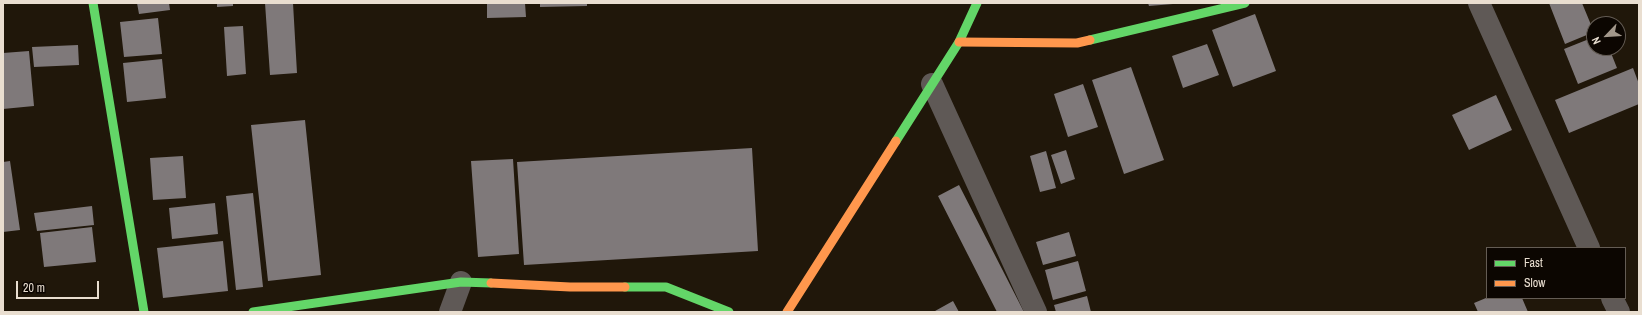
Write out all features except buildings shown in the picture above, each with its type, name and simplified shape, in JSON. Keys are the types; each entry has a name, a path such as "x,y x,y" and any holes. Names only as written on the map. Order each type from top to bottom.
{"street":[{"path":"93,3 144,312"},
{"path":"787,312 959,42 977,3"},
{"path":"959,42 1077,43 1245,3"},
{"path":"1478,3 1590,247"},
{"path":"932,84 1036,312"},
{"path":"253,312 461,282 570,286 666,287 730,312"},
{"path":"450,312 461,282"},
{"path":"1612,299 1618,312"}],"traffic: fast":[{"path":"93,3 144,312"},
{"path":"896,141 959,42 977,3"},
{"path":"1090,40 1245,3"},
{"path":"253,312 461,282 491,283"},
{"path":"625,287 666,287 729,312"}],"traffic: slow":[{"path":"959,42 1077,43 1090,40"},
{"path":"787,312 896,141"},
{"path":"491,283 570,287 625,287"}]}
